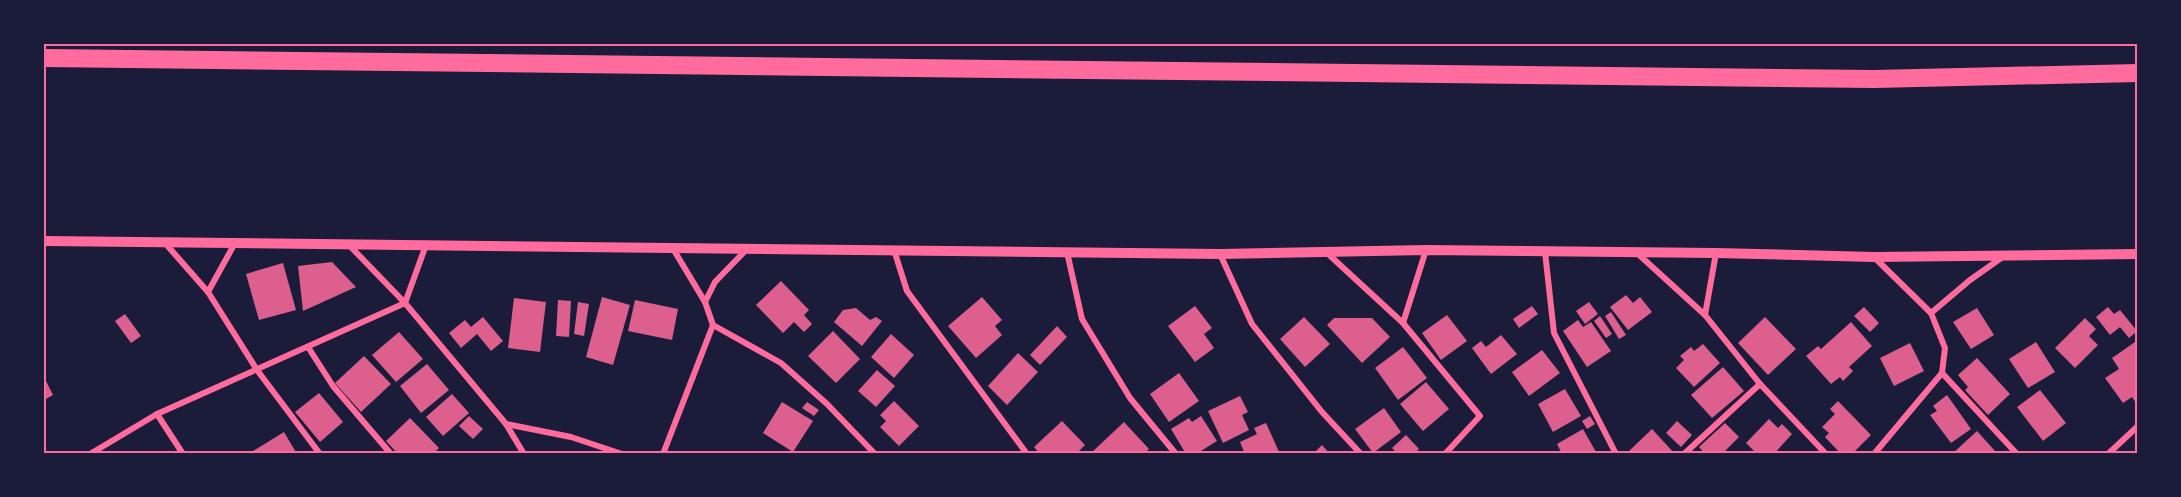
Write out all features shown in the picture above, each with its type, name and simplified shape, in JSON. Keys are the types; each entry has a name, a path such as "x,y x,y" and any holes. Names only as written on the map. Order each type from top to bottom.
{"highway":[{"path":"44,58 1875,79 2138,73"}],"street":[{"path":"44,241 1220,254 1426,250 1874,257 2138,254"},
{"path":"164,242 208,292 257,370 320,453"},
{"path":"208,292 235,243"},
{"path":"347,244 405,303 506,424 524,453"},
{"path":"90,453 157,414 405,303 426,244"},
{"path":"663,453 713,325 705,302 671,247"},
{"path":"705,302 715,282 748,248"},
{"path":"894,249 907,291 1027,453"},
{"path":"1403,323 1426,250"},
{"path":"1067,252 1082,319 1130,399 1176,453"},
{"path":"1325,252 1403,323 1479,416 1445,453"},
{"path":"1545,252 1554,333 1616,453"},
{"path":"1636,253 1705,315 1760,384 1826,453"},
{"path":"1705,315 1716,253"},
{"path":"1220,254 1252,324 1322,412 1361,453"},
{"path":"1931,313 1970,280 2004,256"},
{"path":"1874,257 1931,313 1945,348 1942,373 1874,453"},
{"path":"713,325 781,363 827,404 874,453"},
{"path":"308,347 333,386 391,453"},
{"path":"1942,373 2017,453"},
{"path":"1684,453 1760,384"},
{"path":"157,414 183,453"},
{"path":"506,424 572,437 622,453"},
{"path":"2108,453 2138,426"}],"building":[{"path":"332,262 356,287 303,311 298,266"},
{"path":"283,263 296,310 259,320 246,274"},
{"path":"781,281 809,310 804,315 812,324 804,332 794,322 783,333 756,305"},
{"path":"1626,295 1633,303 1640,297 1652,312 1628,330 1610,307"},
{"path":"602,297 630,305 613,365 586,357"},
{"path":"982,297 1002,320 995,326 1002,335 976,358 948,326"},
{"path":"514,298 546,302 540,352 508,348"},
{"path":"558,300 571,301 569,337 556,336"},
{"path":"635,300 678,309 672,340 628,331"},
{"path":"578,302 589,304 584,336 574,334"},
{"path":"1589,302 1598,314 1585,324 1576,311"},
{"path":"1195,306 1212,328 1204,334 1214,348 1195,362 1168,326"},
{"path":"1532,306 1538,314 1519,328 1513,319"},
{"path":"1864,307 1879,323 1870,332 1854,316"},
{"path":"2108,307 2114,314 2120,310 2137,331 2129,338 2120,327 2110,335 2096,317"},
{"path":"856,308 870,320 876,317 882,321 862,346 834,322 843,310"},
{"path":"1977,308 1994,335 1971,349 1953,322"},
{"path":"1611,312 1626,335 1619,339 1605,316"},
{"path":"125,314 141,336 131,343 115,321"},
{"path":"1447,315 1467,341 1441,360 1422,333"},
{"path":"1600,316 1612,334 1606,338 1594,321"},
{"path":"483,317 503,341 491,351 477,334 461,348 449,333 465,320 471,327"},
{"path":"1304,317 1330,344 1305,367 1280,339"},
{"path":"1765,317 1796,349 1768,375 1738,343"},
{"path":"1334,318 1372,318 1390,337 1362,363 1327,325"},
{"path":"2085,318 2096,329 2089,336 2098,345 2075,368 2055,348"},
{"path":"1578,320 1583,327 1591,322 1611,351 1587,367 1563,331"},
{"path":"1851,322 1872,346 1849,367 1853,371 1843,381 1840,377 1831,384 1806,356 1818,346 1821,349"},
{"path":"1057,326 1067,337 1040,365 1030,355"},
{"path":"833,331 860,359 836,383 808,356"},
{"path":"399,332 423,359 396,382 372,355"},
{"path":"891,334 914,355 894,378 871,357"},
{"path":"1501,335 1517,354 1491,374 1472,348 1481,341 1486,347"},
{"path":"2036,342 2055,372 2028,388 2009,359"},
{"path":"2135,342 2138,345 2138,402 2136,403 2132,397 2123,403 2105,378 2119,369 2112,358"},
{"path":"1910,343 1924,371 1894,386 1880,358"},
{"path":"1703,344 1720,363 1694,387 1676,368 1684,360 1680,356 1691,347 1694,351"},
{"path":"1403,347 1427,378 1398,400 1375,368"},
{"path":"1542,350 1560,373 1529,396 1512,372"},
{"path":"1018,353 1038,372 1007,405 988,386"},
{"path":"364,356 391,384 361,412 335,383"},
{"path":"1977,358 2010,394 1988,415 1965,390 1968,387 1958,375"},
{"path":"427,364 449,390 421,413 400,386"},
{"path":"1723,367 1744,391 1712,418 1691,395"},
{"path":"877,370 895,386 876,407 858,391"},
{"path":"1179,373 1199,401 1169,422 1150,394"},
{"path":"44,377 53,395 44,400"},
{"path":"1426,382 1449,409 1423,431 1400,404"},
{"path":"1565,389 1581,416 1553,432 1538,404"},
{"path":"2040,390 2066,423 2043,441 2017,407"},
{"path":"319,393 343,422 320,442 295,412"},
{"path":"452,394 469,413 443,436 426,417"},
{"path":"1947,395 1971,429 1951,443 1930,415 1937,411 1933,406"},
{"path":"1240,396 1248,412 1242,415 1249,430 1223,443 1208,411"},
{"path":"894,401 919,426 899,446 880,427 886,421 880,415"},
{"path":"1838,401 1871,435 1852,454 1841,454 1825,437 1829,433 1822,427 1835,414 1830,409"},
{"path":"782,402 813,421 793,452 763,433"},
{"path":"807,402 819,410 814,416 802,408"},
{"path":"1384,408 1401,432 1373,453 1355,429"},
{"path":"469,416 483,429 473,439 459,426"},
{"path":"1201,416 1217,441 1196,454 1186,454 1171,429 1189,418 1192,422"},
{"path":"1590,416 1595,424 1587,429 1582,421"},
{"path":"410,418 439,448 433,454 398,454 386,441"},
{"path":"1769,419 1778,428 1782,424 1792,434 1774,454 1757,454 1746,443"},
{"path":"1062,421 1085,445 1076,454 1040,454 1034,447"},
{"path":"1677,421 1692,435 1681,447 1666,433"},
{"path":"1124,422 1149,449 1144,454 1090,454"},
{"path":"1266,423 1280,454 1245,454 1240,442 1257,434 1254,428"},
{"path":"1725,423 1739,437 1722,454 1705,454 1699,447"},
{"path":"1583,429 1596,452 1562,454 1557,444"},
{"path":"1652,429 1675,454 1630,454 1628,452"},
{"path":"1977,431 1995,451 1992,454 1952,454"},
{"path":"284,432 297,454 255,454 253,451"},
{"path":"1406,435 1419,449 1414,454 1398,454 1392,448"},
{"path":"1322,445 1330,454 1313,454"}]}
